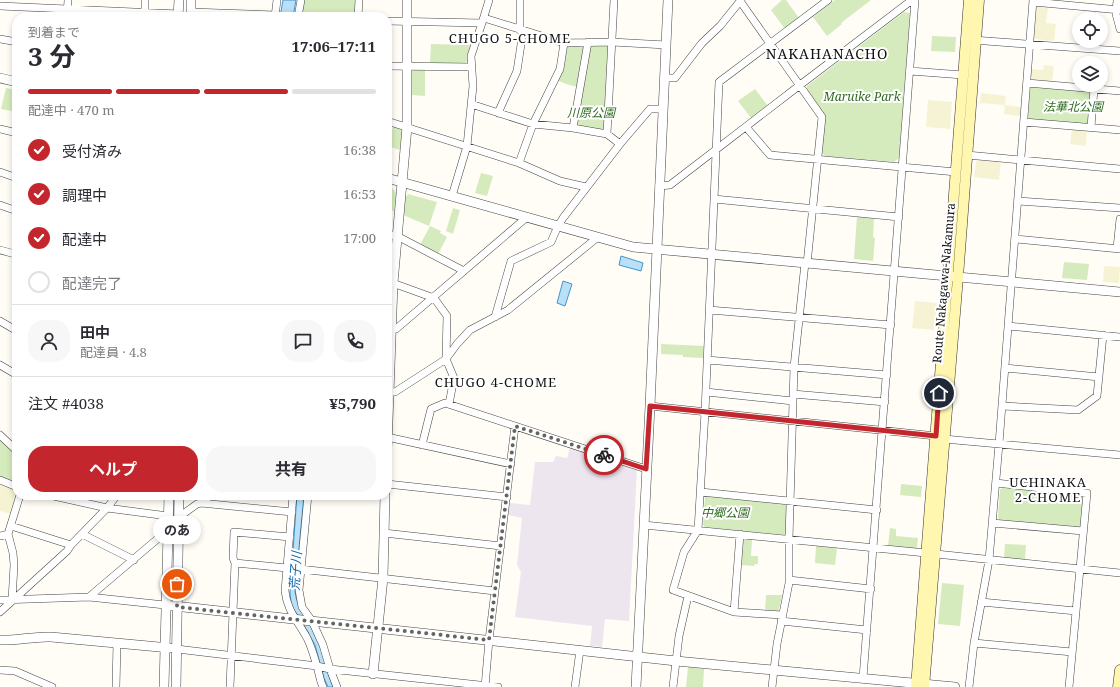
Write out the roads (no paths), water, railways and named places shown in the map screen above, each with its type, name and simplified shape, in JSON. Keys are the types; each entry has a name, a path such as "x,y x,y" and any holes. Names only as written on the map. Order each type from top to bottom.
{"main road":[{"name":"Route Nakagawa-Nakamura","path":"920,685 953,277 967,155 971,40 968,0"},
{"name":"Route Nakagawa-Nakamura","path":"953,277 956,172 963,75 979,0"},
{"path":"1118,687 1120,670"}],"street":[{"path":"67,9 68,0"},
{"path":"145,0 145,12"},
{"path":"178,12 179,0"},
{"path":"191,0 191,12"},
{"path":"276,12 277,0"},
{"path":"299,12 302,0"},
{"path":"358,12 359,0"},
{"path":"392,269 397,236 406,127 407,0"},
{"path":"452,196 467,146 473,86 471,56 489,0"},
{"path":"498,113 517,71 522,31 520,0"},
{"path":"607,134 614,0"},
{"path":"636,687 668,0"},
{"path":"828,0 719,82 706,392 698,530 684,552 673,590 734,612 867,630"},
{"path":"863,678 891,325 914,0"},
{"path":"659,186 670,185 914,0"},
{"path":"1116,0 1120,29"},
{"path":"664,78 675,78 702,43 720,26 740,1 822,117 813,209 794,367 789,580 777,644 772,687"},
{"path":"969,687 974,643 989,560 1033,1 1118,10"},
{"path":"0,6 106,12"},
{"path":"392,21 483,21 564,43 612,42 666,45"},
{"path":"0,39 12,41"},
{"path":"971,40 1120,51"},
{"path":"573,128 588,42"},
{"path":"520,163 533,124 560,69 564,43"},
{"path":"392,66 472,67"},
{"path":"910,71 963,75"},
{"path":"0,78 12,81"},
{"path":"1027,83 1072,87"},
{"path":"1108,90 1120,91"},
{"path":"1091,127 1094,92"},
{"path":"471,104 533,124 573,128 607,134 620,144"},
{"path":"495,317 511,261 551,242 558,226 620,144 650,109 662,109"},
{"path":"1024,122 1120,130"},
{"path":"392,123 520,163 560,181 586,188"},
{"path":"746,126 770,155 956,172"},
{"path":"0,129 12,132"},
{"path":"967,155 1120,169"},
{"path":"0,172 12,176"},
{"path":"392,179 633,247 1120,292"},
{"path":"714,199 898,217"},
{"path":"1018,201 1120,208"},
{"path":"0,205 12,209"},
{"path":"392,329 396,329 434,298 527,217"},
{"path":"1015,239 1119,249 1120,219"},
{"path":"392,235 397,236 464,271"},
{"path":"392,392 395,392 446,359 470,330 508,310 598,237"},
{"path":"0,250 12,253"},
{"path":"392,283 434,298 447,316 446,359 454,378 448,404"},
{"path":"709,310 891,325"},
{"path":"0,321 12,328"},
{"path":"1008,326 1120,337"},
{"path":"1002,406 1078,410 1097,396 1103,335"},
{"path":"707,360 887,374"},
{"path":"0,365 12,372"},
{"path":"1005,368 1099,377"},
{"path":"706,392 885,402"},
{"path":"422,445 431,409 445,403 646,469"},
{"path":"650,406 940,438 1120,455"},
{"path":"485,686 489,640 515,426"},
{"path":"0,435 12,446"},
{"path":"392,439 511,464"},
{"path":"0,480 12,485"},
{"path":"996,484 1087,493 1069,687"},
{"path":"392,485 507,497"},
{"path":"700,492 877,510"},
{"path":"13,600 14,565 9,530 18,500"},
{"path":"71,500 107,508 168,516"},
{"path":"0,612 67,551 113,500"},
{"path":"164,687 169,500"},
{"path":"176,687 180,500"},
{"path":"179,517 205,500"},
{"path":"293,500 285,591 286,600 313,651 323,687"},
{"path":"307,500 300,569 299,595 302,607 323,645 328,669 337,687"},
{"path":"373,674 383,578 385,500"},
{"path":"201,503 292,512"},
{"path":"992,523 1083,531"},
{"path":"644,525 1120,573"},
{"path":"0,536 9,530 71,545"},
{"path":"88,598 168,530"},
{"path":"230,687 235,563 233,558 234,532 290,537"},
{"path":"384,533 501,546"},
{"path":"82,534 134,560"},
{"path":"734,612 740,534"},
{"path":"235,563 287,568"},
{"path":"300,569 495,591"},
{"path":"789,580 871,589"},
{"path":"673,687 679,636 688,596"},
{"path":"0,600 88,598 165,605 637,657 863,678 884,684 955,687"},
{"path":"981,602 1076,611"},
{"path":"0,640 41,636 117,643 318,666 328,669 498,687"},
{"path":"116,687 117,643"},
{"path":"974,643 1072,652"},
{"path":"575,687 580,650"},
{"path":"0,670 16,671 52,687"}],"water":[{"path":"283,0 296,0 294,12 281,12"},
{"path":"621,256 643,263 641,271 619,265"},
{"path":"563,281 572,284 565,306 557,303"},
{"name":"荒子川","path":"297,500 304,500 295,591 296,598 300,608 318,639 333,687 328,687 315,645 293,608 290,593"}],"place":[{"name":"のあ","path":"177,584"}],"district":[{"name":"CHUGO 5-CHOME","path":"510,38"},
{"name":"NAKAHANACHO","path":"827,54"},
{"name":"CHUGO 4-CHOME","path":"496,382"},
{"name":"UCHINAKA 2-CHOME","path":"1048,490"}],"park label":[{"name":"Maruike Park","path":"862,97"},
{"name":"法華北公園","path":"1073,107"},
{"name":"川原公園","path":"591,113"},
{"name":"中郷公園","path":"725,513"}]}
